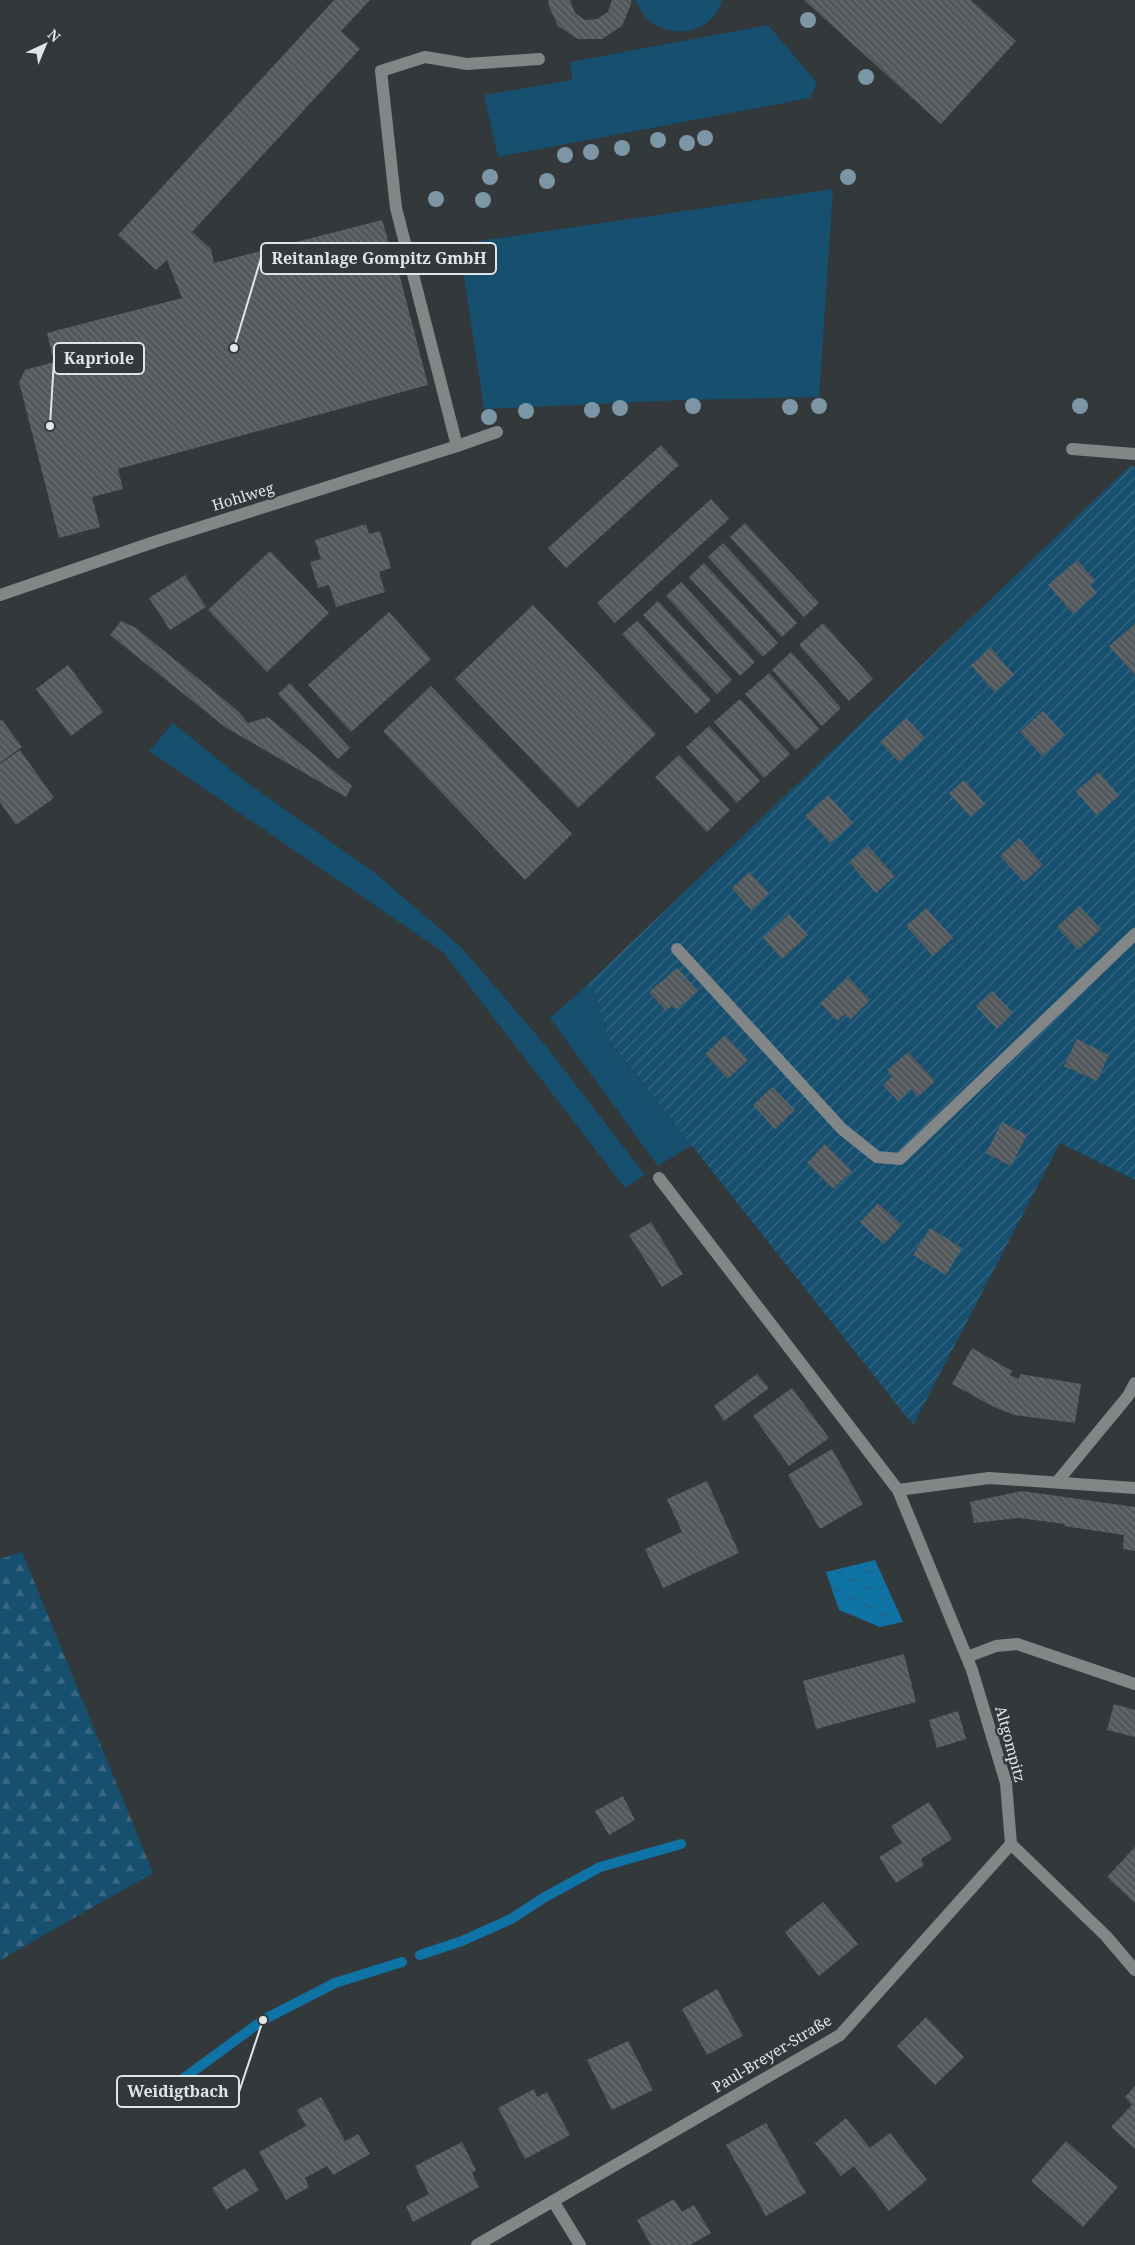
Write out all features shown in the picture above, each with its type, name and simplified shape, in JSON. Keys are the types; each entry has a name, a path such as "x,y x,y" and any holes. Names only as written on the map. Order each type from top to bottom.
{"street":[{"path":"456,446 396,208 381,71 425,57 467,64 539,59"},
{"name":"Hohlweg","path":"0,596 154,542 497,432"},
{"path":"1072,449 1135,454"},
{"path":"677,949 842,1129 877,1157 900,1159 1135,934"},
{"name":"Altgompitz","path":"659,1178 898,1490 967,1657 1006,1783 1011,1844"},
{"path":"1057,1482 1128,1396 1135,1383"},
{"path":"898,1490 989,1478 1135,1488"},
{"path":"967,1657 996,1646 1017,1644 1135,1684"},
{"path":"1011,1844 1106,1936 1135,1970"},
{"name":"Paul-Breyer-Straße","path":"477,2245 840,2035 1011,1844"},
{"path":"553,2201 580,2245"}],"green space":[{"path":"636,0 722,0 715,14 705,24 693,30 679,31 666,29 653,23 643,14"},
{"path":"768,25 817,83 810,98 498,157 484,95 572,80 570,62"},
{"path":"833,189 819,397 683,400 484,409 459,244"},
{"path":"1130,466 1135,467 1135,1180 1060,1143 913,1425 610,1042 594,992 587,985"},
{"path":"173,723 246,782 375,873 461,947 546,1046 645,1175 625,1188 443,952 149,751"},
{"path":"587,985 594,992 610,1043 692,1145 658,1166 550,1018"},
{"path":"22,1552 153,1873 0,1960 0,1559"}],"water":[{"path":"875,1560 903,1622 880,1627 839,1610 826,1572"}],"building":[{"path":"334,0 370,0 341,31 360,49 192,232 211,249 214,263 382,220 389,244 391,242 428,385 118,469 123,489 92,497 100,527 59,538 19,382 25,370 54,362 47,333 182,298 167,260 156,270 118,235"},
{"path":"549,0 570,0 575,13 585,20 597,19 608,12 612,0 631,0 631,4 622,26 602,39 578,39 558,26 548,4"},
{"path":"804,0 971,0 1016,41 941,124"},
{"path":"661,445 679,465 566,568 548,548"},
{"path":"711,499 729,519 615,623 597,603"},
{"path":"745,523 819,603 804,617 730,537"},
{"path":"366,524 369,534 380,531 391,568 379,572 385,592 336,607 329,585 318,588 310,562 321,559 315,540"},
{"path":"723,543 797,623 782,637 708,557"},
{"path":"270,551 329,613 267,672 208,610"},
{"path":"1077,560 1095,580 1090,585 1097,593 1073,614 1048,585"},
{"path":"704,563 778,643 763,657 689,577"},
{"path":"185,575 206,607 170,630 149,598"},
{"path":"681,582 755,662 740,676 666,596"},
{"path":"658,601 732,680 717,694 643,615"},
{"path":"533,605 656,734 578,808 455,679"},
{"path":"389,612 431,659 351,732 308,685"},
{"path":"121,621 136,628 238,711 248,723 268,717 352,786 346,797 225,727 110,635"},
{"path":"637,621 711,700 696,714 622,634"},
{"path":"823,623 873,679 849,701 799,645"},
{"path":"1135,624 1135,675 1109,646"},
{"path":"991,648 1014,675 994,692 971,665"},
{"path":"791,652 841,708 822,726 772,670"},
{"path":"68,665 103,712 71,736 36,689"},
{"path":"769,673 819,729 796,750 745,694"},
{"path":"290,683 350,748 338,759 278,694"},
{"path":"431,686 572,834 525,880 383,731"},
{"path":"740,699 790,754 764,778 714,722"},
{"path":"1043,711 1065,735 1042,756 1020,732"},
{"path":"906,718 925,738 899,762 880,742"},
{"path":"2,720 22,747 0,763 0,721"},
{"path":"709,726 760,781 737,803 686,747"},
{"path":"20,750 54,798 16,825 0,802 0,764"},
{"path":"679,755 730,810 707,832 655,777"},
{"path":"1099,772 1119,796 1096,815 1076,791"},
{"path":"964,780 985,804 970,817 949,793"},
{"path":"828,795 853,823 830,843 805,816"},
{"path":"1019,838 1043,865 1024,882 1000,856"},
{"path":"868,846 895,876 876,893 849,862"},
{"path":"749,872 769,893 751,910 732,888"},
{"path":"1079,906 1101,929 1078,950 1057,927"},
{"path":"926,908 953,938 933,956 906,926"},
{"path":"789,914 808,935 782,959 763,938"},
{"path":"677,968 698,991 676,1010 672,1006 666,1011 649,992"},
{"path":"848,977 870,1000 850,1020 845,1014 837,1021 820,1003"},
{"path":"992,991 1013,1013 997,1029 976,1006"},
{"path":"725,1035 748,1060 728,1079 705,1054"},
{"path":"1077,1039 1109,1055 1097,1081 1064,1066"},
{"path":"908,1052 935,1081 918,1097 911,1089 898,1101 883,1085 892,1076 887,1070"},
{"path":"772,1087 795,1110 775,1129 753,1105"},
{"path":"1002,1122 1027,1135 1011,1166 986,1153"},
{"path":"825,1144 852,1171 833,1189 807,1163"},
{"path":"878,1203 902,1225 884,1244 860,1222"},
{"path":"651,1222 683,1274 662,1287 629,1235"},
{"path":"930,1228 962,1248 946,1275 913,1255"},
{"path":"972,1348 1012,1371 1010,1375 1019,1379 1020,1374 1081,1384 1075,1423 1014,1415 992,1406 952,1384"},
{"path":"757,1374 769,1388 724,1421 714,1406"},
{"path":"792,1388 829,1438 789,1466 753,1416"},
{"path":"832,1449 863,1504 820,1529 788,1475"},
{"path":"707,1481 739,1553 663,1588 645,1549 682,1532 667,1499"},
{"path":"1022,1491 1135,1507 1135,1551 1123,1549 1124,1535 1064,1526 1065,1524 1019,1518 974,1523 970,1502"},
{"path":"904,1654 916,1702 816,1729 803,1681"},
{"path":"1114,1704 1135,1710 1135,1737 1107,1730"},
{"path":"958,1711 966,1739 937,1748 929,1720"},
{"path":"623,1796 635,1820 609,1835 595,1811"},
{"path":"929,1802 952,1839 921,1859 924,1865 896,1883 879,1857 902,1843 891,1826"},
{"path":"1135,1847 1135,1903 1107,1877"},
{"path":"823,1902 858,1944 819,1976 785,1932"},
{"path":"717,1989 743,2036 707,2055 682,2009"},
{"path":"926,2017 964,2057 935,2085 897,2046"},
{"path":"628,2041 653,2090 612,2110 587,2060"},
{"path":"1135,2086 1135,2149 1111,2127 1132,2105 1125,2097"},
{"path":"534,2089 537,2097 547,2092 570,2135 525,2159 498,2108"},
{"path":"321,2097 345,2141 358,2134 370,2154 333,2175 327,2166 305,2178 309,2187 286,2200 259,2152 306,2126 297,2110"},
{"path":"846,2118 870,2148 890,2133 927,2180 889,2211 854,2166 841,2176 815,2143"},
{"path":"766,2123 806,2193 766,2216 726,2145"},
{"path":"1066,2141 1118,2187 1083,2227 1031,2181"},
{"path":"462,2142 476,2170 472,2173 479,2187 413,2222 406,2206 429,2194 415,2166"},
{"path":"245,2168 259,2190 226,2210 212,2188"},
{"path":"674,2199 682,2212 694,2205 711,2233 690,2245 651,2245 637,2220"}],"waterway":[{"path":"420,1955 462,1941 511,1919 545,1897 600,1867 681,1844"},
{"path":"173,2086 263,2020 335,1983 402,1962"}],"place":[{"name":"Reitanlage Gompitz GmbH","path":"234,348"},
{"name":"Kapriole","path":"50,426"},
{"name":"Weidigtbach","path":"263,2020"}]}
